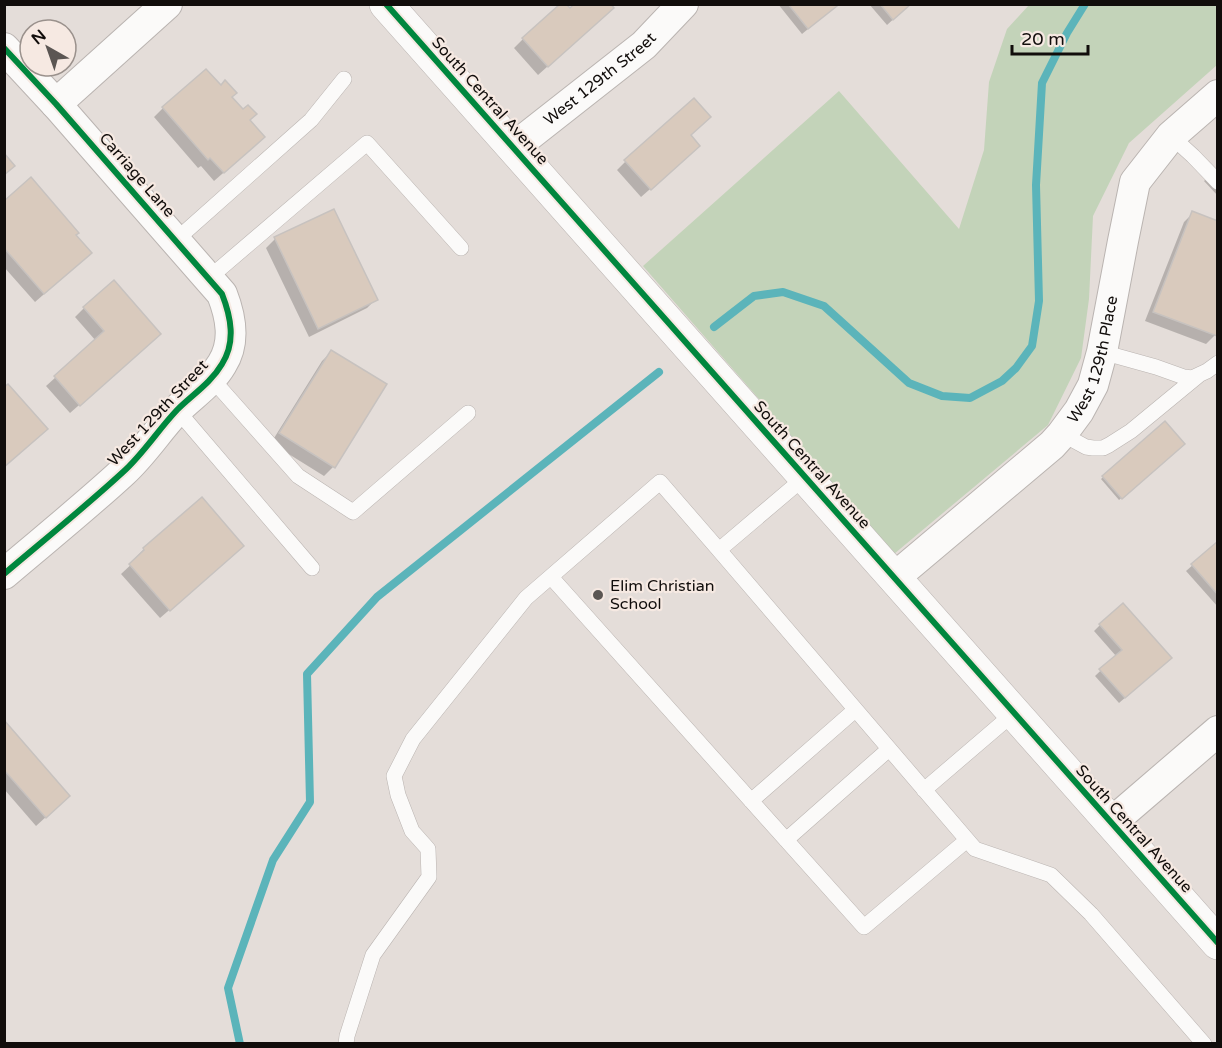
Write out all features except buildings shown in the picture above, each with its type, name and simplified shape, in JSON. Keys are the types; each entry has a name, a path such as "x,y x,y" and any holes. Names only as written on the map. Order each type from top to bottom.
{"street":[{"path":"56,104 167,4"},
{"name":"South Central Avenue","path":"386,4 1218,943"},
{"name":"West 129th Street","path":"513,148 644,45 683,4"},
{"name":"Carriage Lane","path":"4,48 222,294 231,330"},
{"name":"West 129th Place","path":"894,578 1052,445 1079,411 1093,385 1102,352 1135,182 1171,136 1218,95"},
{"name":"West 129th Street","path":"8,563 125,470 177,410 212,379 223,364 230,346 231,330"},
{"path":"1111,823 1218,730"}],"lane":[{"path":"176,240 311,120 344,79"},
{"path":"1171,136 1218,182"},
{"path":"209,278 367,143 461,248"},
{"path":"1102,352 1192,378 1199,375"},
{"path":"1062,434 1086,447 1103,448 1131,431 1199,375 1218,363"},
{"path":"212,379 298,476 353,512 468,413"},
{"path":"177,410 312,568"},
{"path":"718,550 805,477"},
{"path":"346,1044 373,955 429,877 428,849 412,831 398,795 394,776 413,739 526,598 660,482 975,849 1051,875 1091,914 1204,1044"},
{"path":"551,577 864,927 967,840"},
{"path":"751,801 855,710"},
{"path":"924,790 1014,713"},
{"path":"786,840 889,750"}],"green space":[{"path":"1029,5 1217,5 1217,65 1129,143 1093,216 1089,299 1081,358 1048,425 894,554 643,266 839,91 959,229 984,150 989,82 1007,29"}],"waterway":[{"path":"714,327 754,296 783,292 824,306 909,383 942,396 970,398 1002,381 1016,368 1032,346 1039,301 1036,185 1042,83 1067,33 1085,4"},
{"path":"240,1044 228,988 273,860 310,802 307,674 377,597 659,372"}],"cycle path":[{"path":"386,4 1218,943"},
{"path":"4,48 222,294 231,329 229,347 222,364 212,377 177,410 137,458 79,511 4,574"}],"place":[{"name":"Elim Christian School","path":"598,595"}]}
